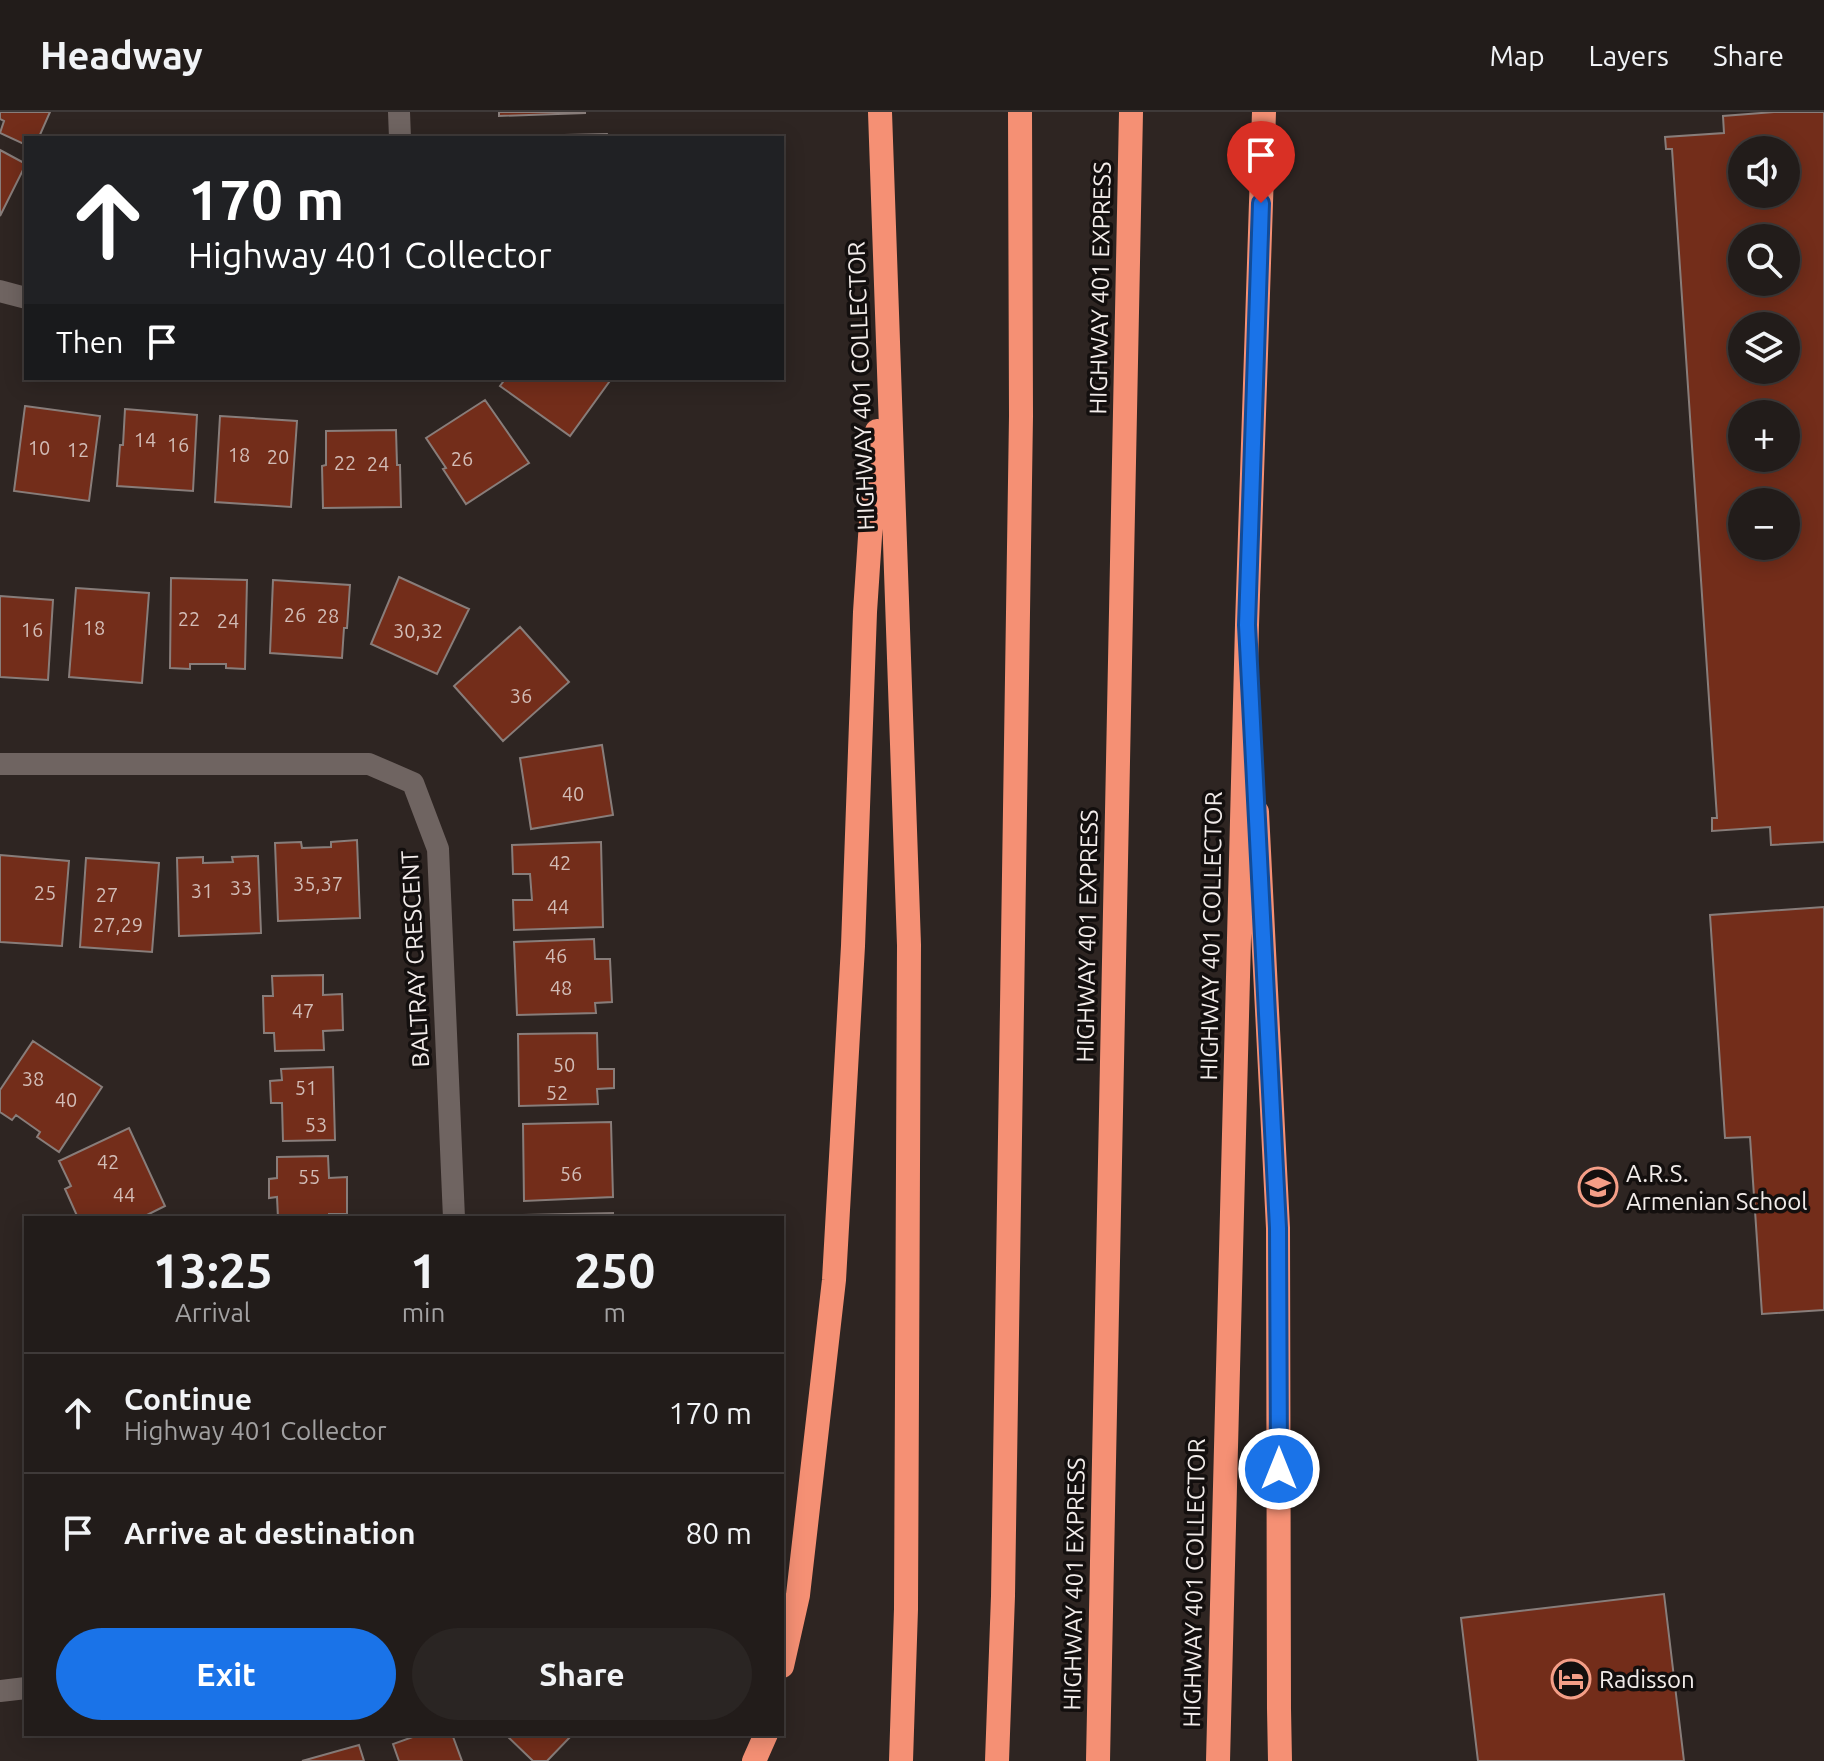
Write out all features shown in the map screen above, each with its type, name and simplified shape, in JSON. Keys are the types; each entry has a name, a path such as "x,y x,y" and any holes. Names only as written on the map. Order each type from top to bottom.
{"highway":[{"name":"HIGHWAY 401 COLLECTOR","path":"880,112 909,945 906,1561 901,1761"},
{"path":"997,1761 1003,1564 1021,432 1020,112"},
{"name":"HIGHWAY 401 EXPRESS","path":"1098,1761 1131,112"},
{"name":"HIGHWAY 401 COLLECTOR","path":"1218,1761 1247,625 1264,112"},
{"path":"784,1657 798,1595 834,1280 853,946 865,612 887,301"},
{"path":"1247,625 1278,1228 1280,1761"},
{"path":"754,1761 765,1736"}],"street":[{"path":"399,112 400,136"},
{"path":"0,291 24,297"},
{"name":"BALTRAY CRESCENT","path":"0,764 369,764 413,783 438,849 454,1216"},
{"path":"0,1691 24,1688"}],"building":[{"path":"0,112 50,112 39,136 24,136 24,144 0,133 4,121 0,119"},
{"path":"499,112 585,112 585,113 499,116"},
{"path":"1824,112 1824,842 1771,845 1770,827 1712,831 1712,818 1717,818 1672,149 1666,149 1665,137 1724,133 1723,116"},
{"path":"607,134 608,136 521,136"},
{"path":"0,150 24,163 24,168 0,216"},
{"path":"504,380 611,380 570,436 500,386"},
{"path":"485,400 529,463 466,504 426,438"},
{"path":"25,406 100,416 89,501 14,491"},
{"path":"125,409 197,415 193,491 117,486"},
{"path":"220,416 297,421 291,507 215,502"},
{"path":"396,430 401,507 323,508 322,466 326,465 326,431"},
{"path":"399,577 469,609 437,674 371,644"},
{"path":"171,578 247,580 245,669 226,668 226,664 190,664 190,669 170,668"},
{"path":"273,580 350,585 342,658 270,653"},
{"path":"76,588 149,593 142,683 69,677"},
{"path":"0,596 53,600 48,680 0,677"},
{"path":"520,627 569,682 503,741 454,686"},
{"path":"602,745 613,815 531,829 520,758"},
{"path":"357,840 360,918 278,921 275,843 301,842 302,848 331,847 331,842"},
{"path":"601,842 603,927 514,930 513,900 532,900 530,874 513,874 512,845"},
{"path":"0,855 69,861 62,946 0,942"},
{"path":"258,856 261,933 179,936 177,858 203,857 203,863 233,862 232,857"},
{"path":"86,858 159,863 152,952 80,947"},
{"path":"1824,907 1824,1310 1762,1314 1750,1137 1725,1138 1710,915"},
{"path":"594,939 595,959 610,959 612,1002 595,1003 596,1013 517,1015 514,942"},
{"path":"323,975 323,995 342,994 343,1030 323,1031 324,1050 275,1051 274,1033 264,1033 263,996 273,996 272,976"},
{"path":"597,1033 598,1069 614,1069 614,1088 597,1089 598,1104 519,1106 518,1034"},
{"path":"33,1041 102,1087 59,1152 37,1137 40,1132 16,1115 12,1120 0,1112 0,1090"},
{"path":"333,1067 335,1140 283,1141 282,1103 271,1103 270,1081 282,1080 281,1069"},
{"path":"611,1122 613,1197 524,1201 523,1124"},
{"path":"129,1128 165,1206 145,1216 77,1216 65,1189 71,1186 59,1161"},
{"path":"328,1156 329,1178 347,1177 347,1214 278,1216 277,1197 269,1198 269,1179 277,1178 277,1157"},
{"path":"613,1213 613,1216 524,1215"},
{"name":"Radisson","path":"1664,1594 1684,1761 1478,1761 1461,1618"},
{"path":"415,1736 453,1736 462,1761 399,1761 393,1744"},
{"path":"507,1736 571,1736 547,1761 533,1761"},
{"path":"359,1745 364,1761 302,1761"}],"place":[{"name":"A.R.S. Armenian School","path":"1598,1187"},
{"name":"Radisson","path":"1571,1679"}],"route":[{"path":"1261,203 1247,625 1278,1228 1279,1469"}]}
